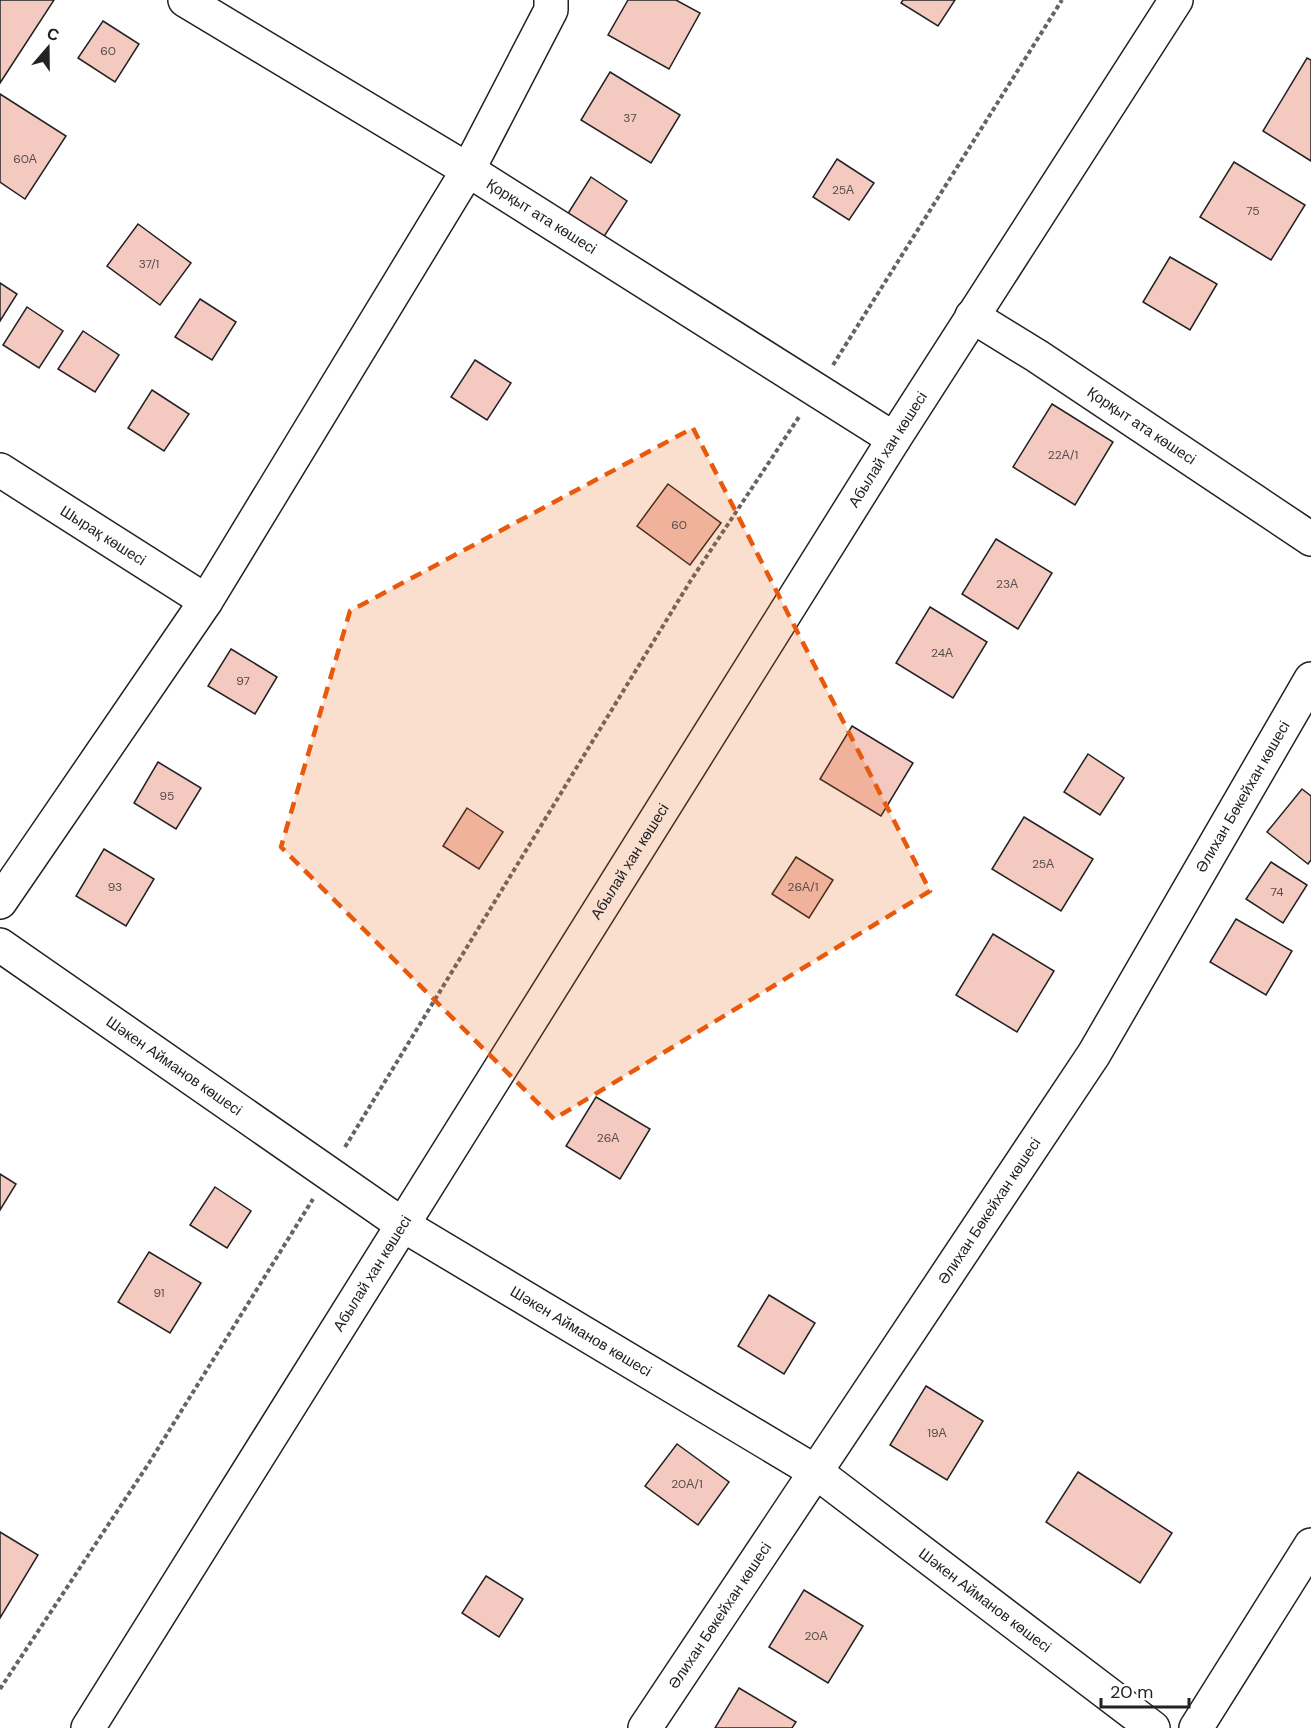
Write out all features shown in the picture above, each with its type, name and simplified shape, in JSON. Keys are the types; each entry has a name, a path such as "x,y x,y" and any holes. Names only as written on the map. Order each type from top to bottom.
{"street":[{"name":"Қорқыт ата көшесі","path":"184,0 468,170 894,439"},
{"path":"0,902 206,601 468,170 551,10 551,0"},
{"name":"Абылай хан көшесі","path":"88,1728 894,439 1176,0"},
{"name":"Қорқыт ата көшесі","path":"972,316 1037,356 1311,539"},
{"name":"Шырақ көшесі","path":"0,470 206,601"},
{"name":"Әлихан Бөкейхан көшесі","path":"645,1728 1094,1054 1311,679"},
{"name":"Шәкен Айманов көшесі","path":"0,945 403,1225 816,1472 1153,1728"},
{"path":"1196,1728 1311,1545"}],"path":[{"path":"0,1689 149,1463 329,1174 691,580 817,390 1062,0"}],"highlighted area":[{"path":"693,428 930,891 554,1119 281,847 350,611"}],"building":[{"path":"0,0 54,0 0,83"},
{"path":"628,0 676,0 700,13 669,69 608,35"},
{"path":"903,0 955,0 938,26 901,3"},
{"path":"103,21 139,44 115,82 78,58"},
{"path":"1307,58 1311,60 1311,161 1263,131"},
{"path":"610,72 680,115 651,163 581,120"},
{"path":"0,94 66,136 25,199 0,182"},
{"path":"837,159 874,183 849,220 813,197"},
{"path":"1234,162 1305,205 1271,260 1200,217"},
{"path":"591,177 627,201 603,238 567,215"},
{"path":"138,224 191,263 160,305 107,266"},
{"path":"1170,257 1217,284 1190,330 1143,302"},
{"path":"0,283 17,294 0,321"},
{"path":"200,299 236,322 212,360 175,337"},
{"path":"27,307 63,331 39,368 3,345"},
{"path":"83,331 119,355 95,392 58,369"},
{"path":"475,360 511,383 487,420 451,397"},
{"path":"152,390 189,414 164,451 128,428"},
{"path":"1052,404 1113,442 1075,505 1013,467"},
{"path":"668,484 721,523 690,565 637,526"},
{"path":"996,539 1052,573 1018,629 962,594"},
{"path":"930,607 987,642 953,698 896,663"},
{"path":"231,649 277,677 255,714 208,686"},
{"path":"852,726 913,763 881,816 820,779"},
{"path":"1088,754 1124,778 1100,815 1064,792"},
{"path":"158,762 201,788 176,829 134,803"},
{"path":"1302,789 1311,796 1311,860 1308,864 1267,832"},
{"path":"467,808 503,832 479,869 443,846"},
{"path":"1024,817 1093,859 1061,911 992,869"},
{"path":"104,849 154,879 126,926 76,896"},
{"path":"796,857 833,880 809,918 772,894"},
{"path":"1271,862 1307,885 1283,923 1246,899"},
{"path":"1236,919 1292,951 1266,995 1210,962"},
{"path":"993,934 1054,971 1017,1032 956,995"},
{"path":"596,1097 650,1129 620,1179 566,1146"},
{"path":"0,1174 16,1184 0,1210"},
{"path":"215,1187 251,1211 227,1248 190,1225"},
{"path":"149,1252 201,1283 170,1333 118,1302"},
{"path":"769,1295 815,1323 784,1374 738,1346"},
{"path":"926,1386 983,1421 947,1480 890,1445"},
{"path":"677,1444 729,1482 698,1525 645,1486"},
{"path":"1078,1472 1172,1533 1140,1583 1046,1522"},
{"path":"0,1532 38,1555 0,1618"},
{"path":"486,1576 523,1599 499,1637 462,1613"},
{"path":"804,1590 863,1626 828,1683 769,1647"},
{"path":"739,1688 796,1722 792,1728 715,1728"}]}
